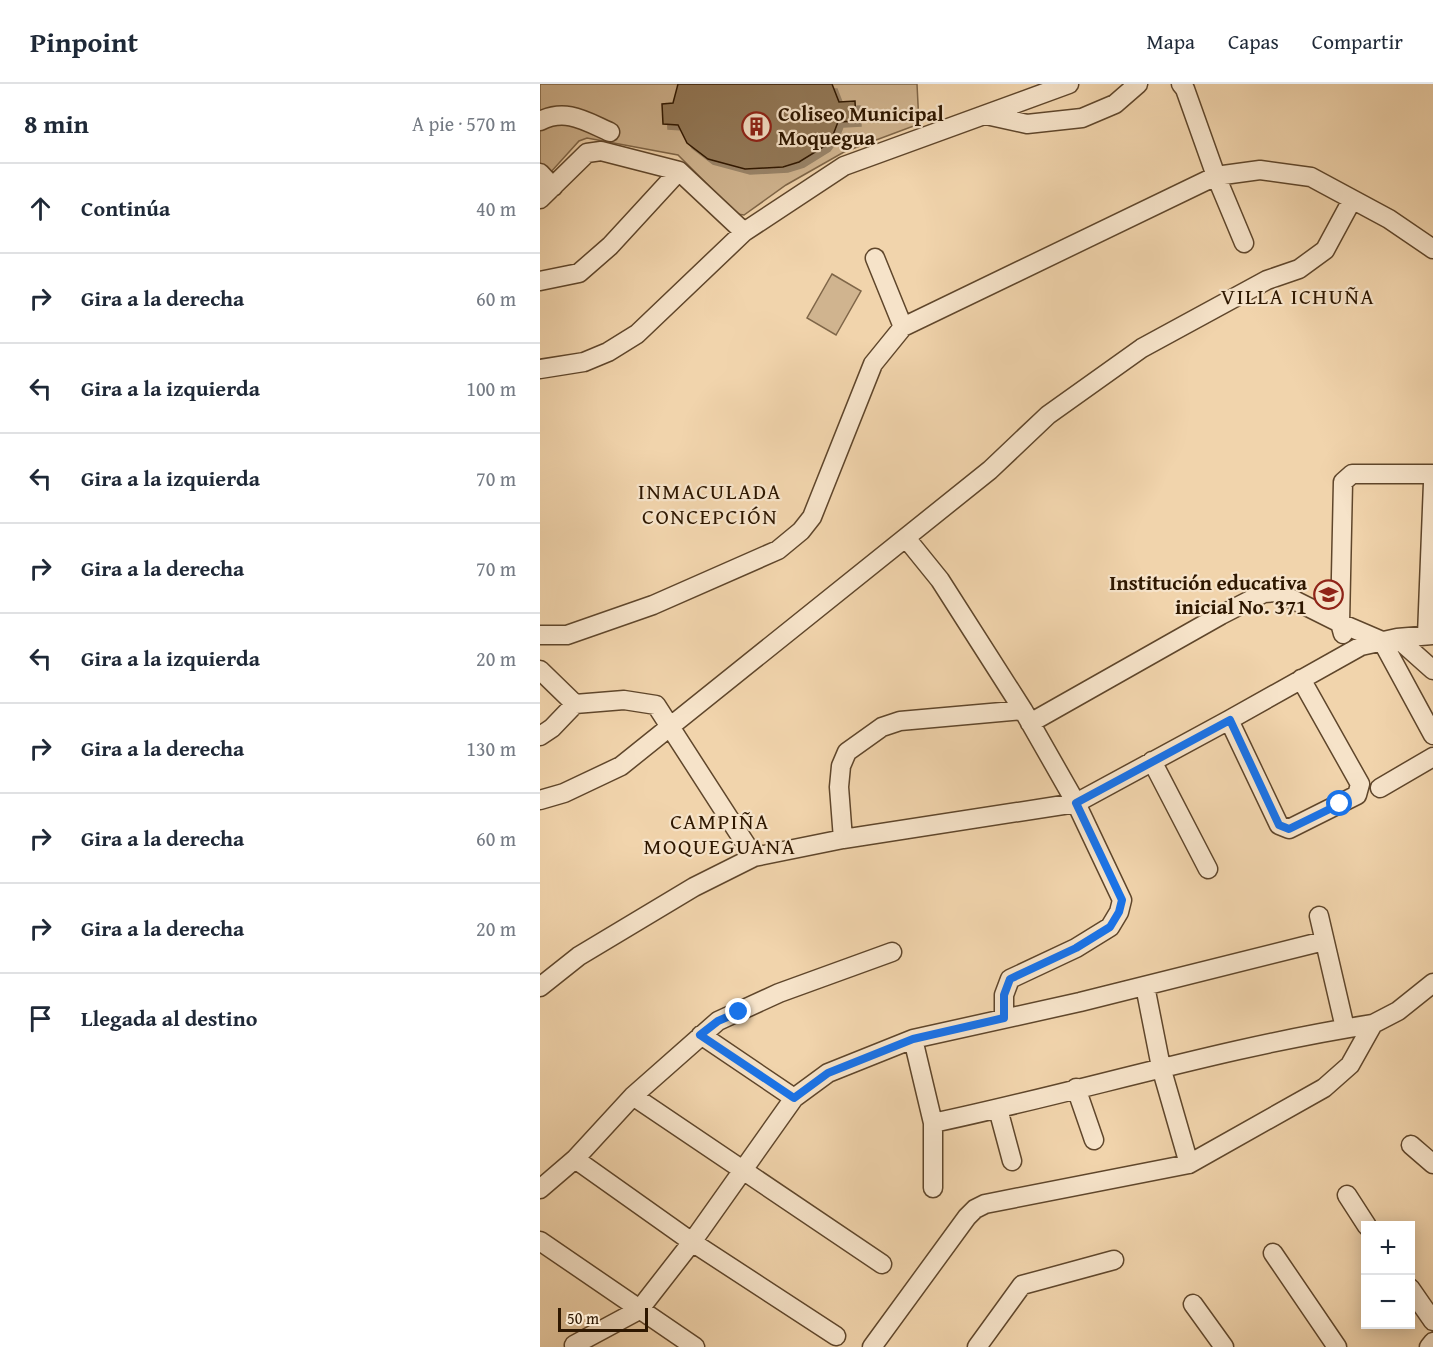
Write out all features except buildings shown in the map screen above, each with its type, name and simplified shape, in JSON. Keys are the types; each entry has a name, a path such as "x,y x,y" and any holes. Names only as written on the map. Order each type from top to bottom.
{"street":[{"path":"540,369 584,362 608,352 637,334 744,232 844,166 1069,84"},
{"path":"986,115 1027,124 1082,118 1115,104 1138,84"},
{"path":"1181,84 1185,88 1216,176 1244,243"},
{"path":"540,121 551,116 570,115 610,132"},
{"path":"540,173 546,193 587,153 601,151 680,171 744,232"},
{"path":"540,639 567,635 653,605 778,550 801,531 812,516 873,364 903,327 1216,176 1260,170 1311,177 1389,219 1433,249"},
{"path":"540,280 579,273 610,246 680,171"},
{"path":"540,800 564,793 621,766 990,470 1048,415 1142,348 1267,280 1299,269 1325,250 1352,200"},
{"path":"875,258 903,327"},
{"path":"1348,653 1340,623 1343,482 1352,474 1433,474"},
{"path":"540,987 579,956 694,886 754,857 843,839 1076,803 1361,646 1389,639 1430,635 1433,483"},
{"path":"906,538 940,580 1027,716 1076,803 1122,900 1119,912 1110,927 1076,948 1010,979 1004,995 1004,1018"},
{"path":"843,839 838,787 841,766 847,752 882,727 900,721 1027,716 1264,593 1278,592 1340,623 1389,639 1433,670"},
{"path":"1389,639 1433,735"},
{"path":"540,670 575,704"},
{"path":"1230,720 1279,825 1289,829 1357,795 1360,784 1301,679"},
{"path":"540,736 552,728 575,704 624,699 656,705 754,857"},
{"path":"1380,788 1433,757"},
{"path":"1152,761 1208,869"},
{"path":"1319,916 1345,1028"},
{"path":"574,1345 639,1310 692,1242 794,1098 828,1073 913,1039 1145,986 1324,941"},
{"path":"540,1189 575,1159 633,1096 718,1021 779,993 892,952"},
{"path":"933,1123 998,1109 1161,1067 1373,1024 1398,1011 1433,983"},
{"path":"1145,986 1161,1067 1189,1164"},
{"path":"872,1347 975,1209 985,1204 1189,1164 1324,1088 1350,1065 1373,1024"},
{"path":"700,1035 794,1098"},
{"path":"913,1039 933,1123 933,1188"},
{"path":"1076,1088 1094,1140"},
{"path":"633,1096 882,1264"},
{"path":"998,1109 1012,1161"},
{"path":"1411,1145 1433,1164"},
{"path":"575,1159 692,1242 836,1336"},
{"path":"1347,1196 1364,1221"},
{"path":"540,1241 695,1347"},
{"path":"1273,1253 1337,1347"},
{"path":"977,1347 1022,1285 1114,1260"},
{"path":"1415,1295 1433,1321"},
{"path":"1193,1304 1224,1347"},
{"path":"1429,1347 1433,1342"}],"shaded area":[{"path":"540,84 917,84 919,124 844,152 786,185 744,215 737,214 678,155 587,138 579,141 540,184"},
{"path":"832,274 861,291 836,335 807,318"}],"place":[{"name":"Coliseo Municipal Moquegua","path":"757,126"},
{"name":"Institución educativa inicial No. 371","path":"1328,595"}],"district":[{"name":"VILLA ICHUÑA","path":"1298,296"},
{"name":"INMACULADA CONCEPCIÓN","path":"710,504"},
{"name":"CAMPIÑA MOQUEGUANA","path":"720,834"}],"route":[{"path":"739,1012 718,1021 700,1035 794,1098 828,1073 913,1039 1004,1018 1004,995 1010,979 1076,948 1110,927 1119,912 1122,900 1076,803 1230,720 1279,825 1289,829 1340,804"}]}
